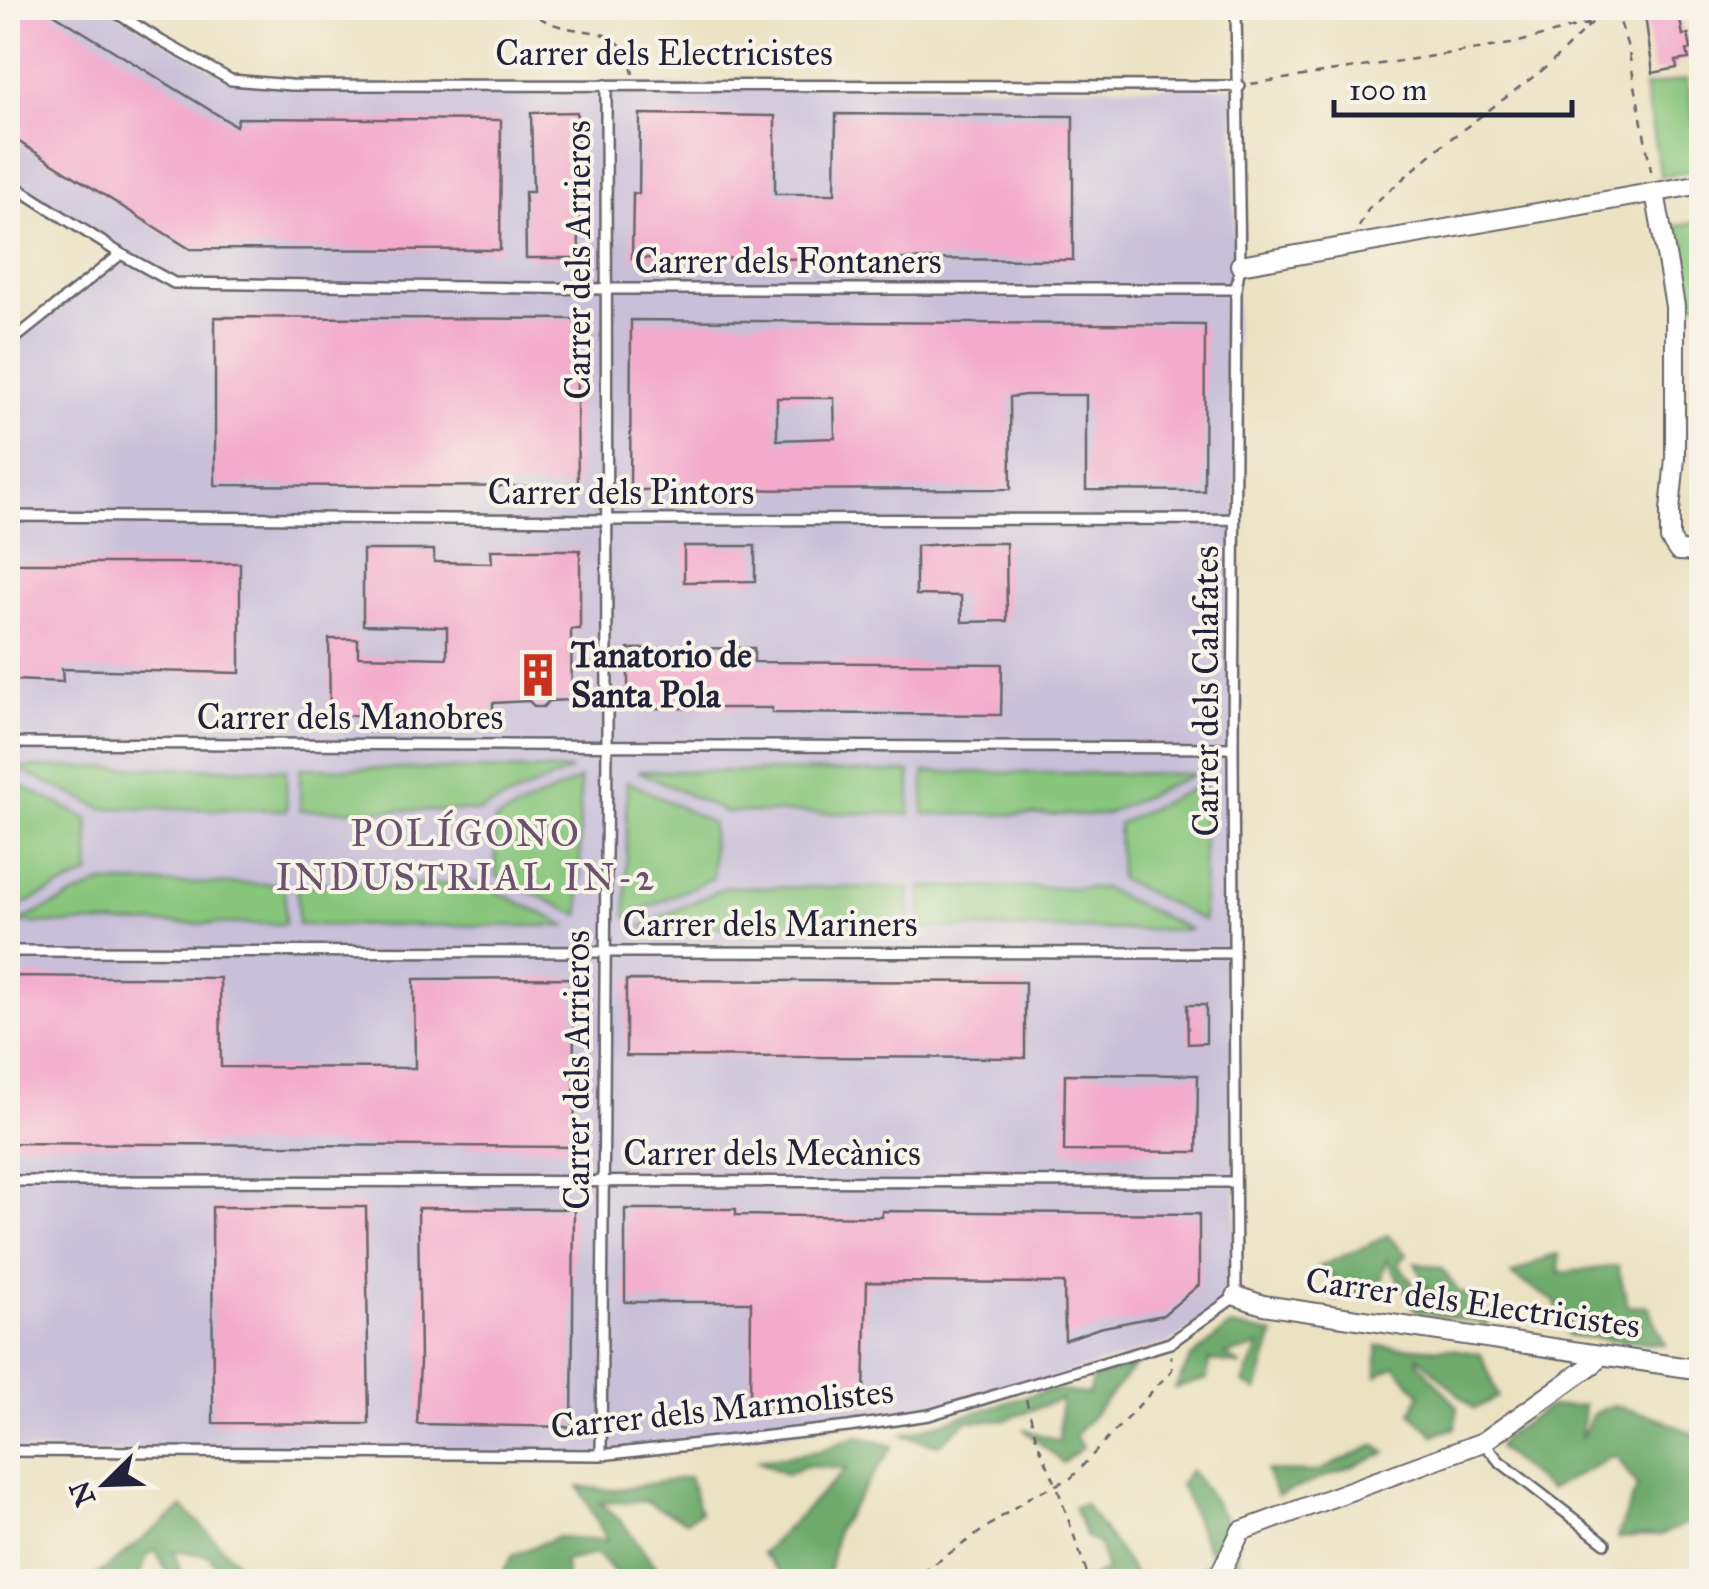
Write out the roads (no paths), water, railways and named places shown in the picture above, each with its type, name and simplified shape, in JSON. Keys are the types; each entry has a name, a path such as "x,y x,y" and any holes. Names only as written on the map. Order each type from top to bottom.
{"street":[{"path":"1240,265 1702,184"},
{"path":"1655,192 1675,306 1675,458 1670,539 1678,550 1702,552"},
{"name":"Carrer dels Electricistes","path":"1236,1296 1263,1306 1702,1370"},
{"path":"1216,1582 1241,1532 1484,1442 1600,1355"}],"lane":[{"name":"Carrer dels Electricistes","path":"109,8 231,80 291,85 1240,86"},
{"name":"Carrer dels Calafates","path":"1236,8 1240,86 1233,748 1236,1296"},
{"name":"Carrer dels Arrieros","path":"601,1455 607,745 606,85"},
{"name":"Carrer dels Fontaners","path":"8,182 174,283 605,289 1236,289"},
{"path":"8,344 121,254"},
{"name":"Carrer dels Pintors","path":"8,516 604,520 1234,518"},
{"name":"Carrer dels Manobres","path":"8,743 1233,748"},
{"name":"Carrer dels Mariners","path":"8,951 1233,954"},
{"name":"Carrer dels Mecànics","path":"8,1180 1236,1182"},
{"name":"Carrer dels Marmolistes","path":"8,1451 601,1455 929,1414 1170,1343 1236,1296"},
{"path":"1484,1442 1500,1461 1605,1544"}],"place":[{"name":"Tanatorio de Santa Pola","path":"538,675"}],"district":[{"name":"POLÍGONO INDUSTRIAL IN-2","path":"466,854"}]}
